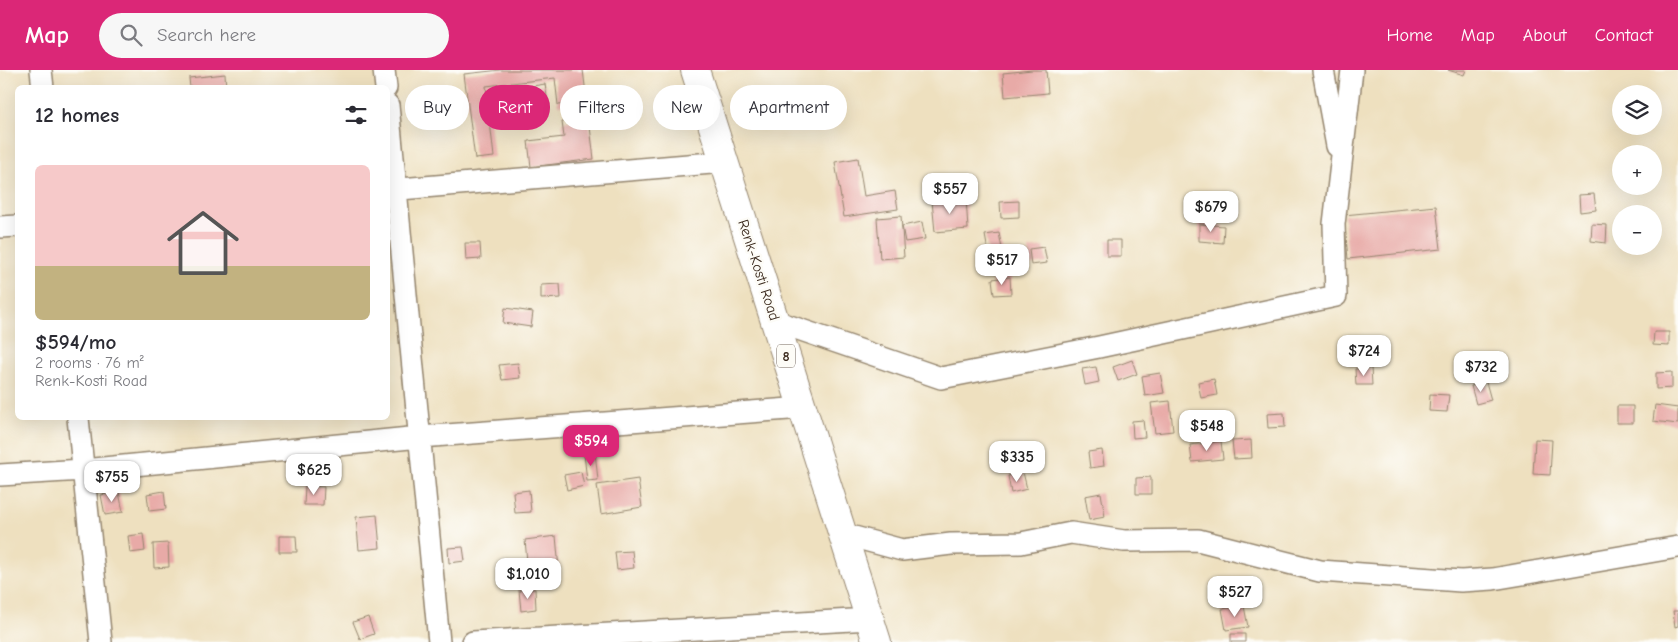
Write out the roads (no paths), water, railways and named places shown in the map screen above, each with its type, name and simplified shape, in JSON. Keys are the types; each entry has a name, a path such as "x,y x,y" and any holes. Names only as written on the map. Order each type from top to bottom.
{"main road":[{"name":"Renk-Kosti Road","path":"695,70 874,630"}],"street":[{"path":"41,70 43,85"},
{"path":"384,70 386,85"},
{"path":"1323,70 1341,169"},
{"path":"775,321 941,378 1336,296 1334,224 1352,70"},
{"path":"390,148 392,190 420,437 439,642"},
{"path":"392,190 724,162"},
{"path":"0,227 15,226"},
{"path":"0,475 83,470 420,437 803,408"},
{"path":"78,420 101,642"},
{"path":"843,534 902,550 951,544 1021,543 1072,533 1124,541 1198,540 1320,571 1461,580 1493,579 1678,546"},
{"path":"473,642 874,630"}]}
